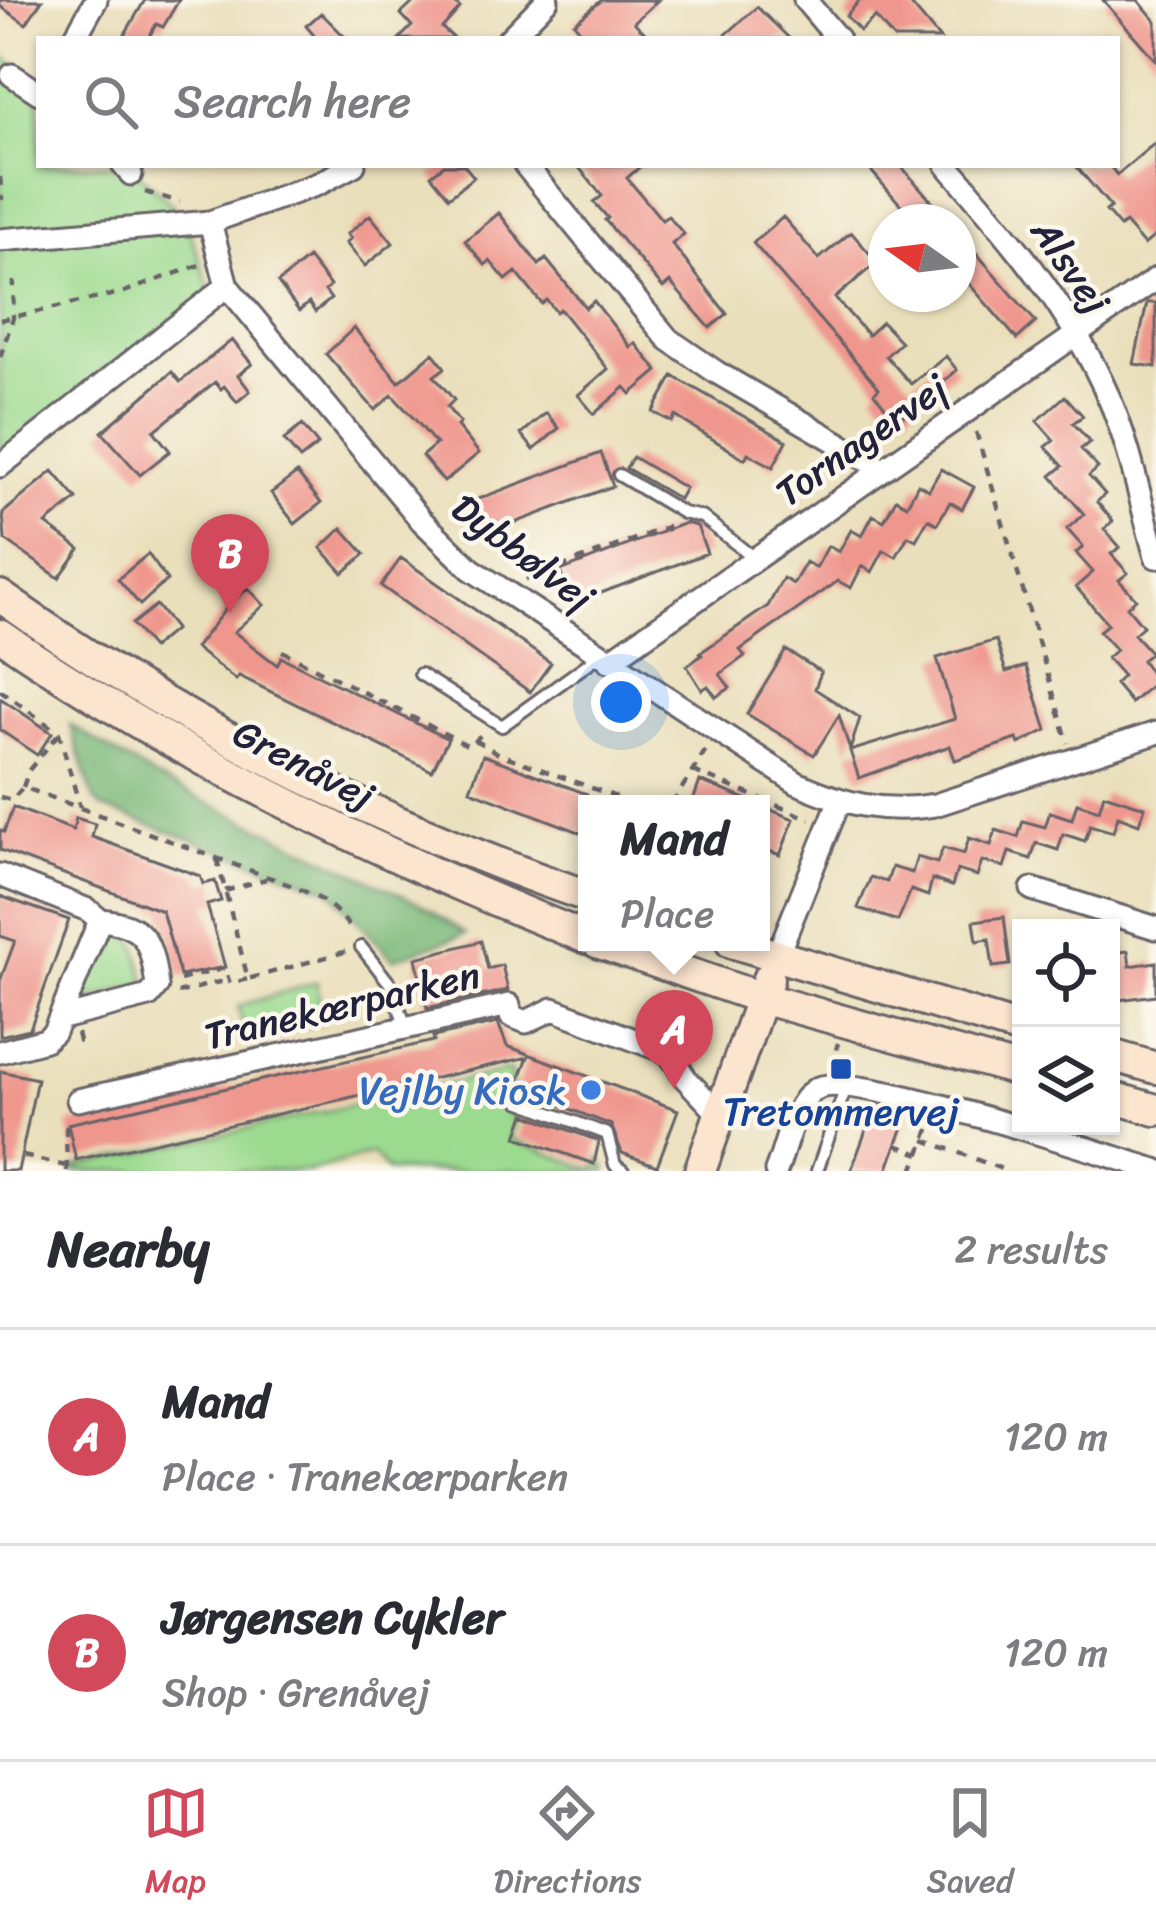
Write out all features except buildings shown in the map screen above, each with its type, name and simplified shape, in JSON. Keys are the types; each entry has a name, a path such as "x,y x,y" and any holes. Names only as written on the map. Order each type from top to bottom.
{"main road":[{"name":"Grenåvej","path":"0,596 127,681 232,739 344,796 578,892"},
{"name":"Grenåvej","path":"0,634 112,706 236,775 426,868 578,934"},
{"path":"623,951 761,998 1012,1068"},
{"path":"761,951 1018,1027"},
{"path":"700,1171 777,956"},
{"path":"1120,1058 1156,1068"},
{"path":"1120,1100 1156,1110"}],"street":[{"path":"76,36 96,0"},
{"path":"511,36 547,0"},
{"path":"805,0 835,36"},
{"path":"12,75 36,91"},
{"path":"8,243 200,224 318,184 348,168"},
{"path":"527,168 668,339 883,469"},
{"name":"Alsvej","path":"950,168 1034,266 1076,334 1111,402 1156,557"},
{"name":"Dybbølvej","path":"200,224 226,286 421,520 471,568 797,783 839,802"},
{"name":"Tornagervej","path":"604,658 1156,279"},
{"path":"0,466 226,286"},
{"path":"777,956 839,802 887,810 919,808 1156,733"},
{"path":"0,875 88,910 100,920 124,922 141,931 149,947 157,986 149,996 62,1018"},
{"path":"1031,890 1156,928"},
{"path":"0,1052 45,1040 62,1018 100,920"},
{"name":"Tranekærparken","path":"78,1100 509,1005 512,1016 526,1022 554,1009 669,1053 719,1114"},
{"path":"776,1171 803,1102 813,1090 837,1084 938,1105 1156,1170"}],"lane":[{"path":"619,476 683,513 702,517 754,559"},
{"path":"420,674 502,726 604,658"},
{"path":"361,947 391,985 406,1027"},
{"path":"817,1171 837,1084"},
{"path":"519,1101 608,1134 615,1165 623,1171"}],"path":[{"path":"127,169 130,187 182,202 200,224"},
{"path":"0,177 2,200"},
{"path":"0,320 124,292 218,258"},
{"path":"0,357 14,318 14,281"},
{"path":"969,409 1072,760"},
{"path":"508,594 517,584 680,522 683,513"},
{"path":"283,651 469,746 494,721"},
{"path":"0,690 59,733 81,808"},
{"path":"678,795 717,730"},
{"path":"0,797 12,800 59,733"},
{"path":"475,740 611,795"},
{"path":"693,771 752,795"},
{"path":"23,787 326,901 341,913 361,947 230,984 219,982 172,994 157,986"},
{"path":"770,802 829,826"},
{"path":"217,860 248,979"},
{"path":"225,891 269,878"},
{"path":"157,986 225,968 230,984"},
{"path":"837,1084 843,1021"},
{"path":"22,1156 67,1169 66,1129 78,1100"},
{"path":"914,1171 938,1105"},
{"path":"925,1140 1007,1171"},
{"path":"896,1145 920,1154"}],"green space":[{"path":"0,54 36,82 36,168 133,168 185,217 211,293 0,453"},
{"path":"70,725 152,776 421,904 466,934 393,959 329,889 103,808 94,800"},
{"path":"124,931 136,943 146,983 82,1002 78,999 102,937"},
{"path":"317,982 323,1022 253,1039 244,1033 238,1006"},
{"path":"510,1070 513,1095 508,1113 514,1120 510,1139 594,1170 601,1158 607,1171 388,1171 372,1154 310,1171 75,1171 74,1167"}],"place":[{"name":"Jørgensen Cykler","path":"230,613"},
{"name":"Tretommervej","path":"841,1069"},
{"name":"Mand","path":"674,1089"},
{"name":"Vejlby Kiosk","path":"591,1090"}]}
